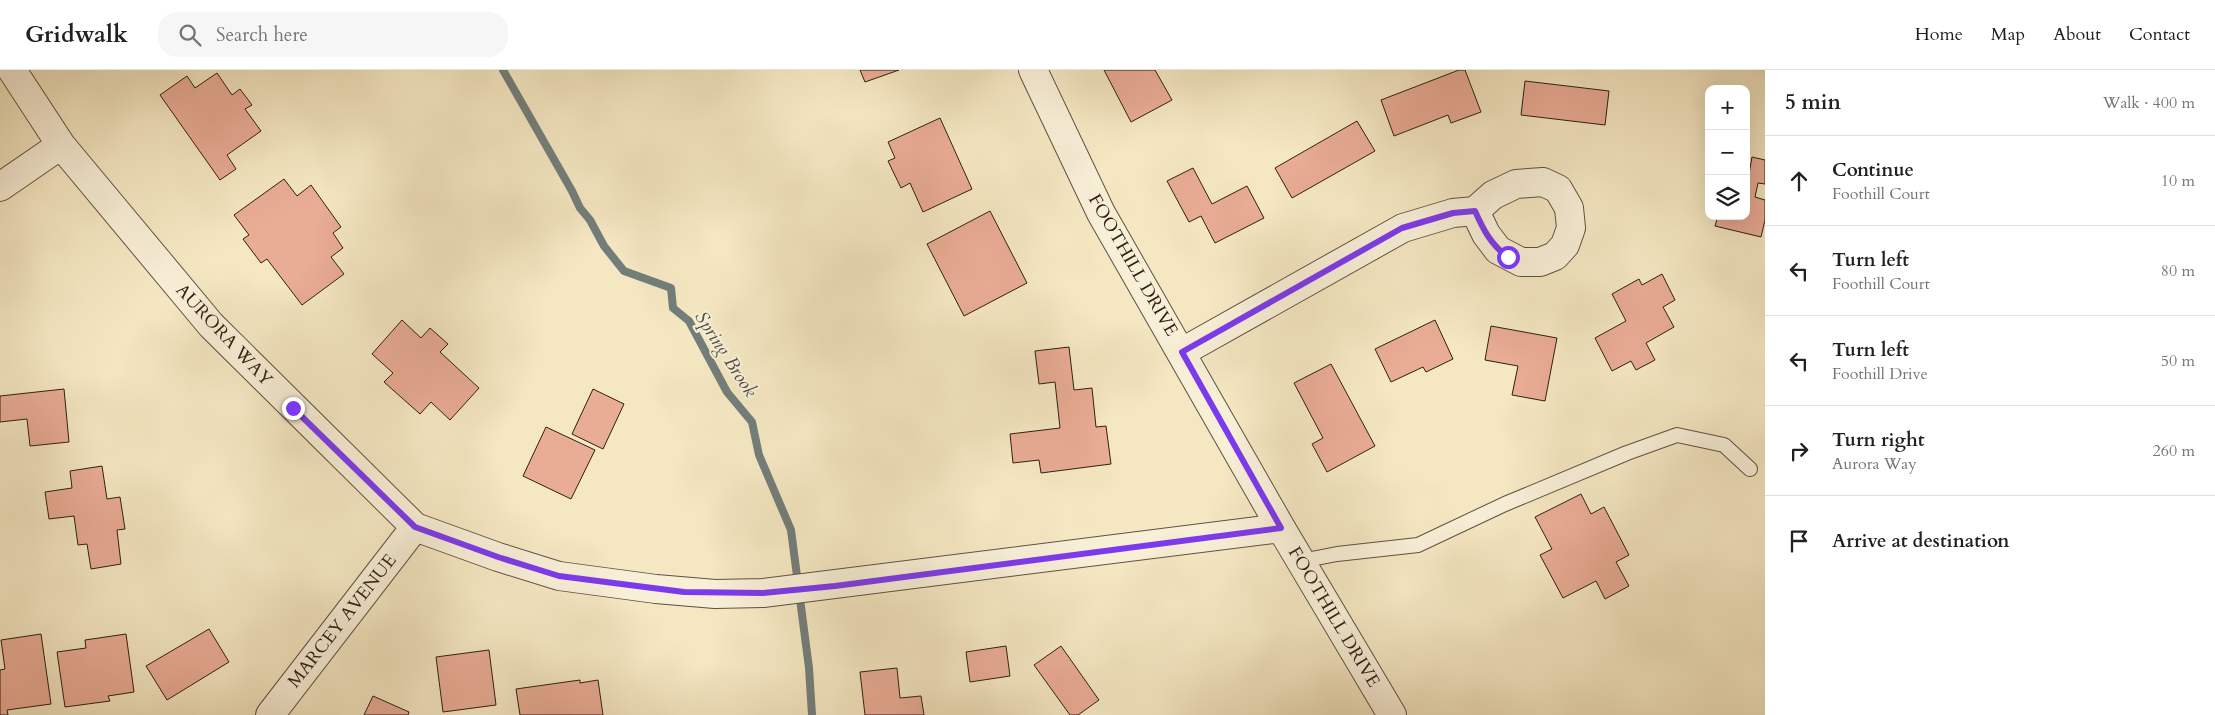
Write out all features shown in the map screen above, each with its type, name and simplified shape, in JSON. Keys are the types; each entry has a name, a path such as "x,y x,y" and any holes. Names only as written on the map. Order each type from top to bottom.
{"street":[{"name":"AURORA WAY","path":"12,70 61,145 211,325 415,527 498,557 559,576 684,592 763,593 835,586 1281,528"},
{"name":"FOOTHILL DRIVE","path":"1033,70 1100,213 1182,352 1281,528 1392,715"},
{"path":"0,187 61,145"},
{"path":"1182,352 1402,228 1453,213 1475,211"},
{"name":"MARCEY AVENUE","path":"270,715 415,527"}],"lane":[{"path":"1301,561 1337,554 1418,545 1505,504 1627,453 1677,435 1724,445 1750,469"}],"building":[{"path":"860,70 899,70 865,82"},
{"path":"1104,70 1155,70 1172,100 1131,122"},
{"path":"1459,70 1465,70 1481,112 1451,123 1448,115 1394,136 1381,100"},
{"path":"217,73 232,95 240,89 252,105 245,109 261,131 227,155 236,169 220,180 160,95 187,76 195,88"},
{"path":"1525,81 1609,91 1605,125 1521,115"},
{"path":"940,118 972,189 923,212 910,183 901,188 888,161 895,158 888,142"},
{"path":"1357,121 1375,151 1292,198 1275,168"},
{"path":"1752,157 1765,160 1765,184 1758,183 1755,197 1765,200 1765,220 1761,237 1715,226 1717,220 1750,220 1750,168"},
{"path":"1193,168 1212,204 1247,186 1264,218 1215,243 1201,216 1189,222 1167,181"},
{"path":"284,179 297,196 311,185 341,227 333,233 343,248 331,257 344,274 302,305 267,259 261,263 243,239 249,235 234,215"},
{"path":"990,211 1027,283 964,316 927,244"},
{"path":"1662,274 1675,300 1663,307 1674,327 1646,343 1655,360 1636,370 1631,361 1612,371 1595,338 1626,321 1612,294 1639,279 1642,285"},
{"path":"402,320 421,338 430,328 448,344 440,352 479,388 450,420 431,402 420,414 384,382 393,373 372,354"},
{"path":"1435,320 1453,359 1426,372 1423,367 1391,382 1375,349"},
{"path":"1491,326 1557,338 1545,401 1512,395 1518,366 1485,360"},
{"path":"1069,347 1074,390 1092,388 1096,427 1106,426 1111,464 1041,473 1039,460 1013,463 1010,434 1060,428 1055,382 1039,384 1035,351"},
{"path":"1331,364 1375,446 1327,472 1312,444 1323,438 1294,383"},
{"path":"64,389 69,442 30,446 27,419 0,422 0,396"},
{"path":"593,389 624,404 603,449 572,434"},
{"path":"546,427 595,450 571,499 523,476"},
{"path":"102,466 107,499 120,497 125,529 117,530 121,564 91,569 87,544 78,545 74,516 49,519 45,492 72,488 70,471"},
{"path":"1581,494 1591,514 1604,507 1629,555 1616,562 1629,586 1605,599 1596,581 1563,598 1540,555 1552,549 1535,517"},
{"path":"209,629 229,662 167,700 146,666"},
{"path":"41,634 51,704 7,710 8,715 0,715 0,670 5,669 1,640"},
{"path":"126,634 134,692 108,696 110,701 65,707 57,652 86,648 85,640"},
{"path":"1006,646 1010,676 970,682 966,652"},
{"path":"1061,646 1099,700 1078,715 1070,715 1034,665"},
{"path":"489,650 496,705 443,712 436,657"},
{"path":"897,668 900,698 921,696 924,715 865,715 860,672"},
{"path":"580,680 580,683 598,680 603,715 520,715 516,689"},
{"path":"373,696 409,712 408,715 364,715"}],"waterway":[{"name":"Spring Brook","path":"503,70 580,208 590,220 604,246 624,271 671,288 673,308 689,321 727,392 752,422 759,455 791,530 809,668 812,715"}],"route":[{"path":"293,408 415,527 498,557 559,576 684,592 716,594 763,593 835,586 1281,528 1182,352 1402,228 1453,213 1475,211 1486,234 1498,250 1508,257"}]}
